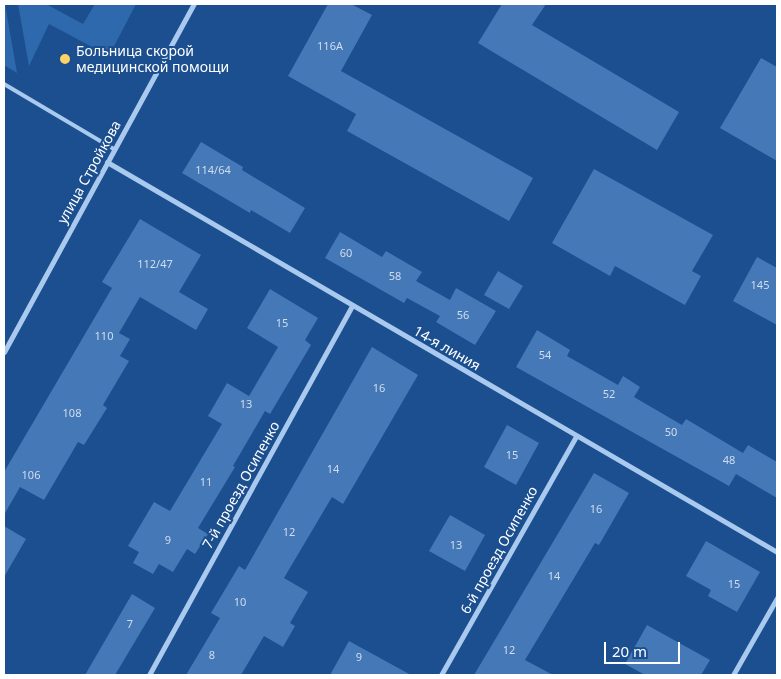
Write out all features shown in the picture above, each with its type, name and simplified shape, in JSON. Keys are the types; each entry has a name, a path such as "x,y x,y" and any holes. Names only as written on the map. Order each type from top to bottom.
{"street":[{"name":"улица Стройкова","path":"4,352 194,4"},
{"name":"14-я линия","path":"107,162 777,552"},
{"name":"7-й проезд Осипенко","path":"149,675 352,305"},
{"name":"6-й проезд Осипенко","path":"441,675 576,436"},
{"path":"733,675 777,598"}],"lane":[{"path":"4,84 114,149"},
{"path":"4,338 10,342"}],"shaded area":[{"path":"5,4 17,73 4,65"},
{"path":"18,4 46,4 83,24 95,4 136,4 109,56 49,24 29,66"}],"building":[{"path":"328,4 351,4 372,15 341,71 533,178 509,221 347,131 356,114 288,76"},
{"path":"502,4 546,4 532,25 679,112 657,150 478,43"},
{"path":"761,58 777,67 777,161 720,128"},
{"path":"201,142 243,167 242,170 305,208 290,233 251,210 250,213 182,173"},
{"path":"594,169 713,235 692,271 701,276 685,305 615,266 610,276 552,243"},
{"path":"140,219 201,255 179,292 208,309 196,330 140,297 119,333 130,339 120,356 129,361 103,405 107,408 84,445 78,442 44,500 20,487 4,515 4,472 112,288 102,282"},
{"path":"340,232 382,257 386,251 422,272 416,281 450,300 456,288 496,311 475,345 436,322 440,316 407,298 404,303 325,258"},
{"path":"757,257 777,268 777,325 733,301"},
{"path":"498,271 523,286 509,309 484,295"},
{"path":"270,289 318,318 305,340 311,345 270,414 265,411 233,466 235,467 198,528 208,534 195,554 187,549 173,572 159,564 153,574 133,563 139,552 128,546 154,502 170,511 222,424 208,416 227,383 249,396 278,347 247,328"},
{"path":"537,330 570,350 567,356 618,385 623,376 640,387 634,397 682,425 686,419 743,453 748,445 777,462 777,498 736,474 729,486 516,367"},
{"path":"372,347 418,375 343,504 332,497 284,578 308,592 290,623 295,626 283,647 264,636 241,675 186,675 220,618 211,613 239,566 245,570"},
{"path":"507,425 539,443 516,485 484,467"},
{"path":"594,473 629,493 599,545 595,543 525,660 553,675 474,675"},
{"path":"450,515 485,535 465,571 429,551"},
{"path":"4,526 26,539 4,577"},
{"path":"706,541 760,572 737,612 708,596 711,590 686,576"},
{"path":"132,594 155,608 115,675 85,675"},
{"path":"647,625 710,660 701,675 645,675 625,664"},
{"path":"349,641 411,675 330,675"}],"place":[{"name":"Больница скорой медицинской помощи","path":"65,59"}]}
